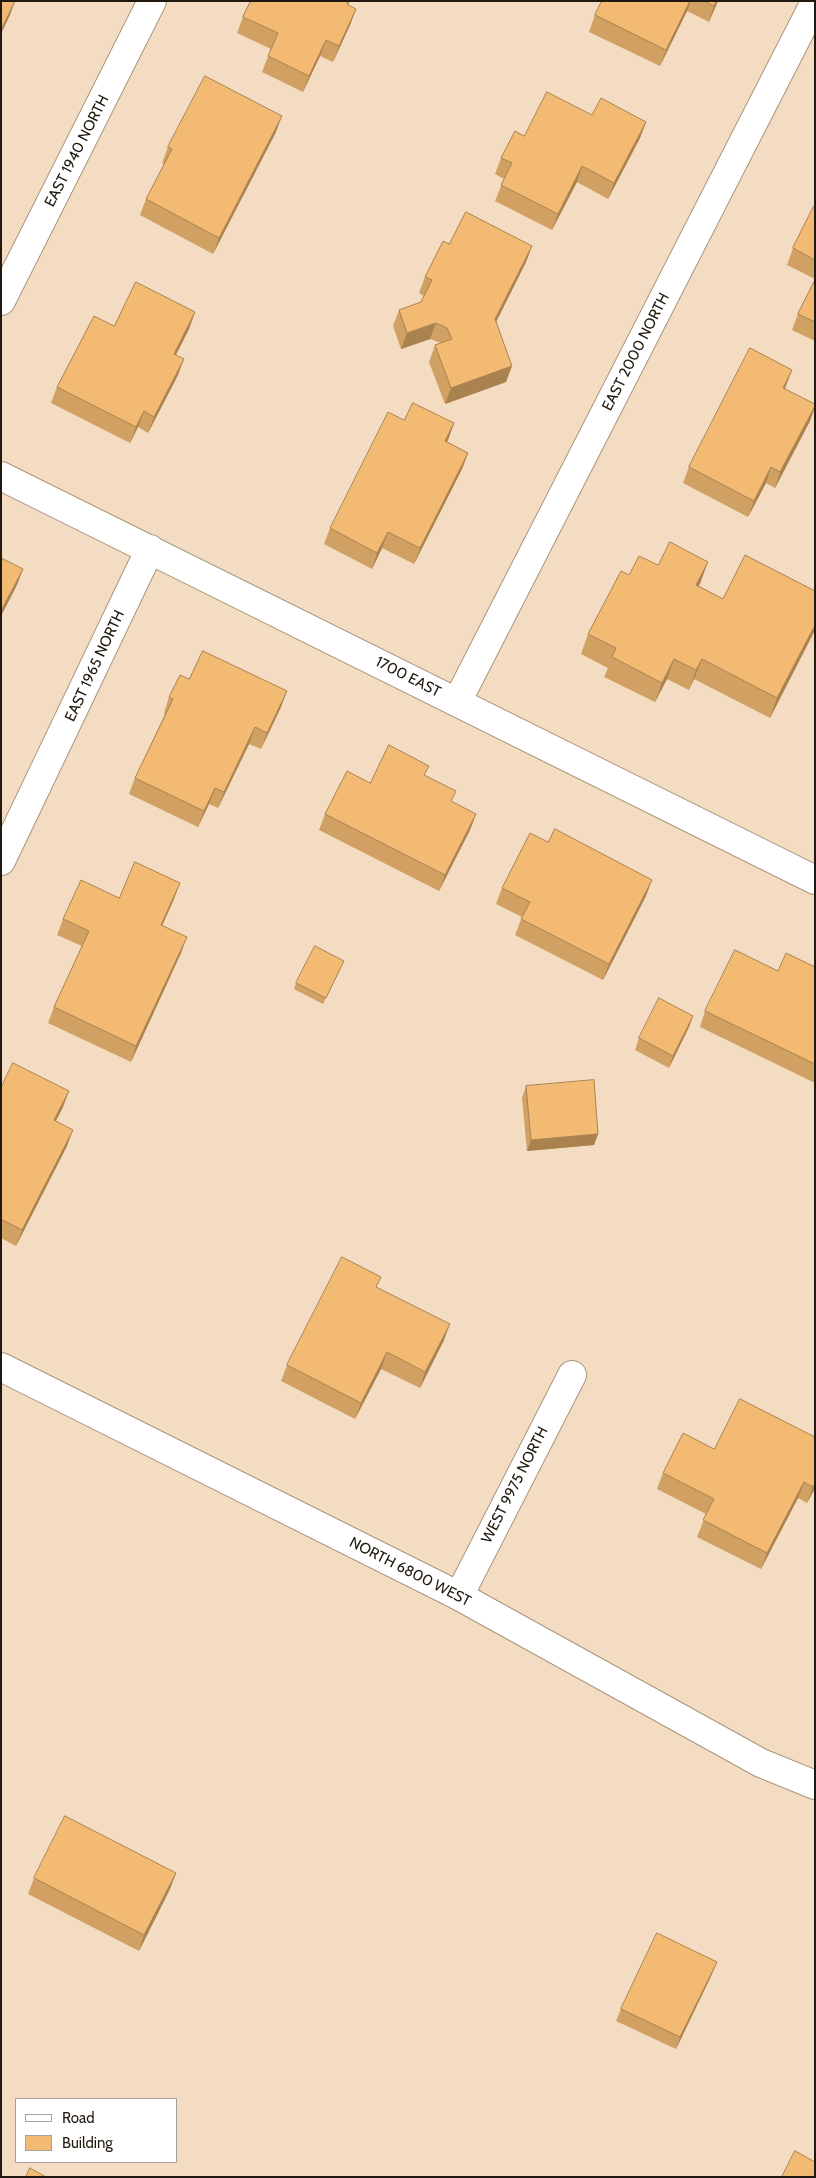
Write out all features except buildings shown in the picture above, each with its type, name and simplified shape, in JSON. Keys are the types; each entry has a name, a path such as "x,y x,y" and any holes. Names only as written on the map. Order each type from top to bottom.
{"street":[{"name":"EAST 1940 NORTH","path":"1,301 152,1"},
{"name":"EAST 2000 NORTH","path":"457,702 815,2"},
{"name":"1700 EAST","path":"1,476 815,880"},
{"name":"EAST 1965 NORTH","path":"1,861 40,783 150,549"},
{"name":"NORTH 6800 WEST","path":"1,1367 458,1596 761,1762 815,1785"},
{"name":"WEST 9975 NORTH","path":"458,1596 572,1375"}]}
